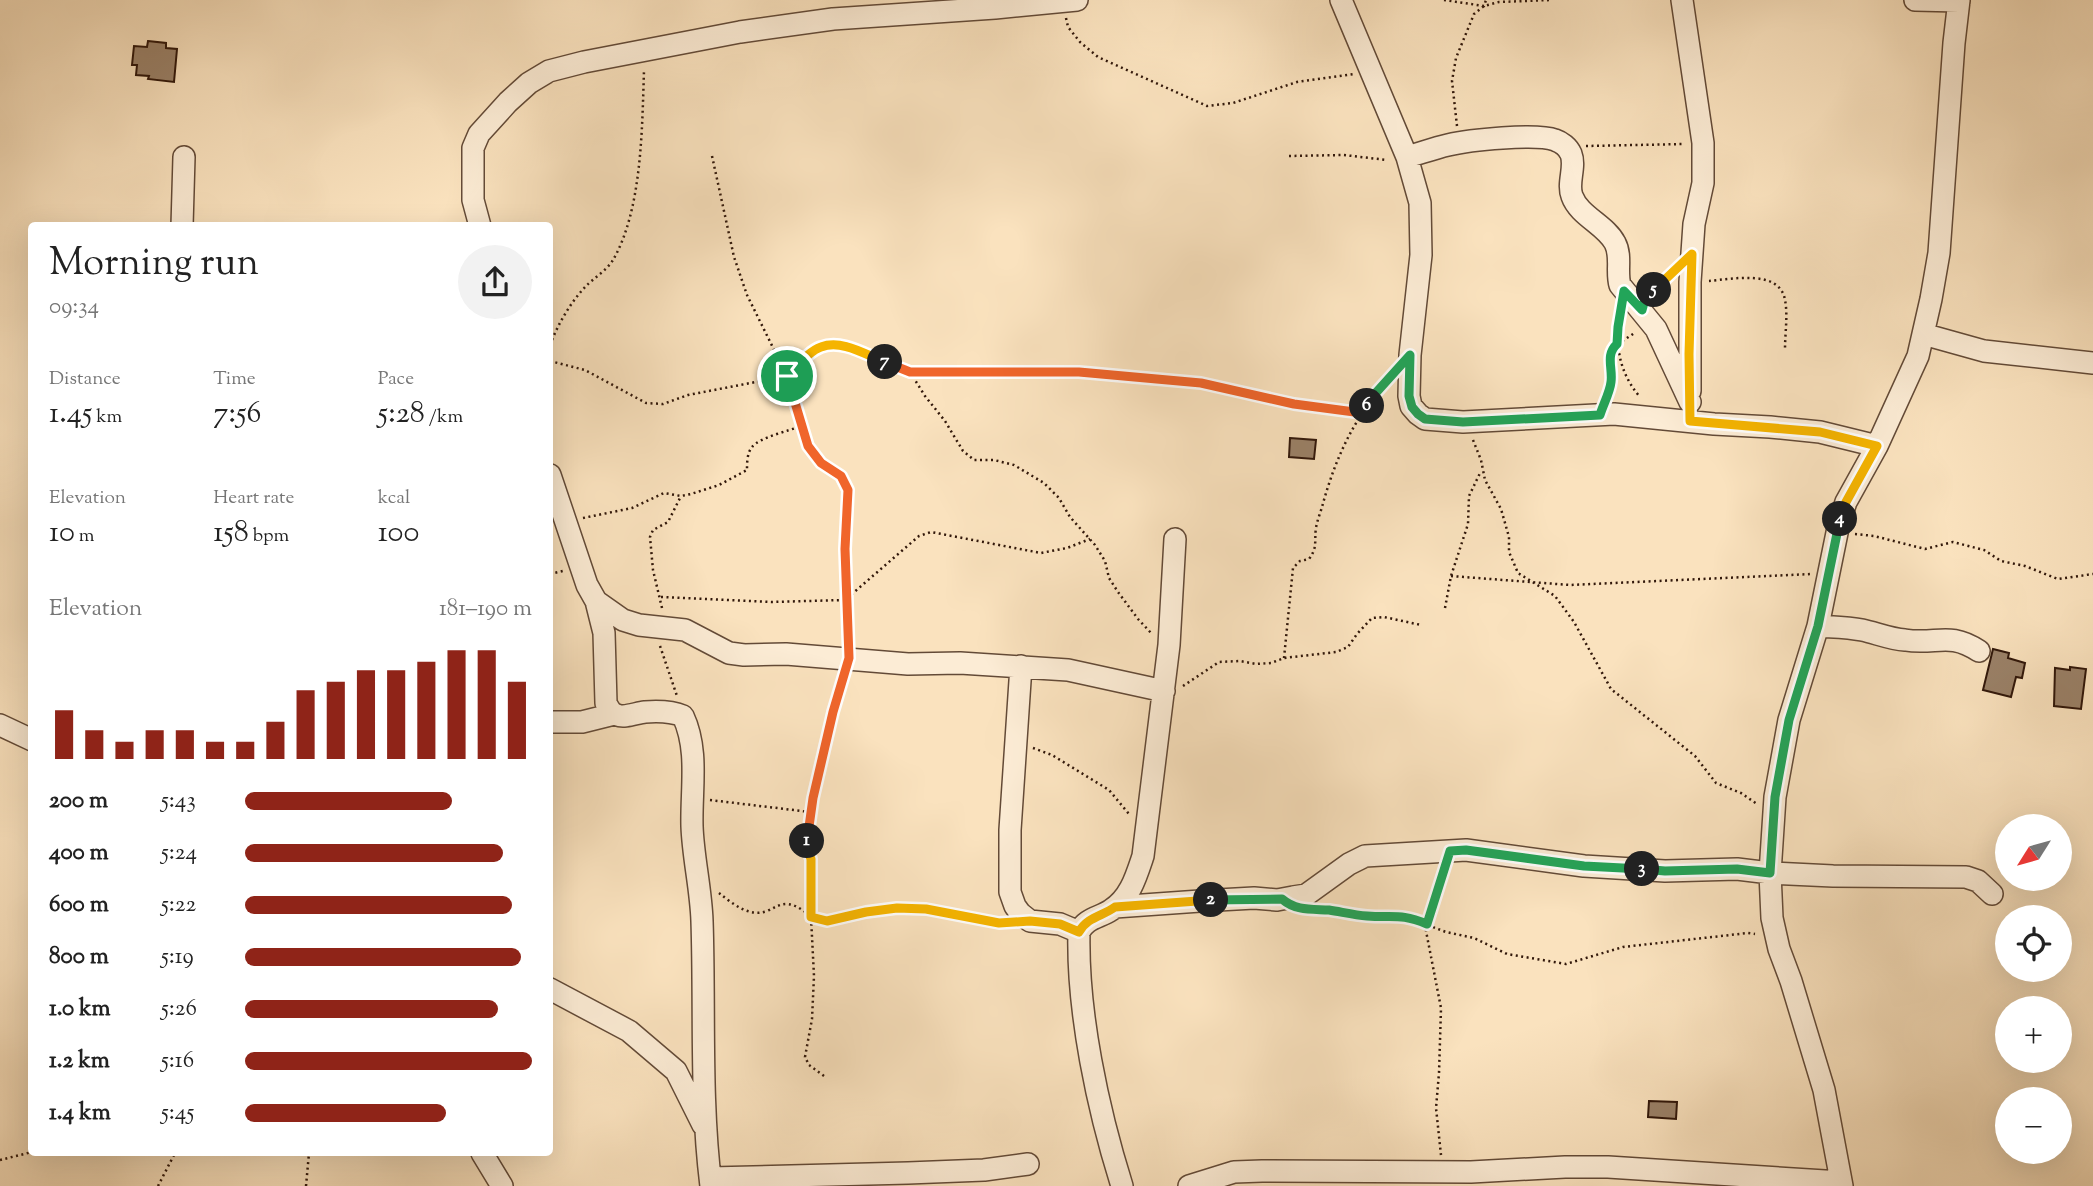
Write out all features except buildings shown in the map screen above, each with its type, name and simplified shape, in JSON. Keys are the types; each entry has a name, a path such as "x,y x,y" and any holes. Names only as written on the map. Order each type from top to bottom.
{"street":[{"path":"1341,0 1407,157 1420,203 1421,256 1410,355 1409,396 1412,407 1418,414 1425,419 1463,422 1614,414 1663,418 1690,412 1820,432 1877,446"},
{"path":"1682,0 1703,143 1703,183 1694,225 1690,282 1690,412"},
{"path":"1189,1186 1234,1172 1442,1172 1477,1179 1565,1167 1608,1167 1841,1184 1824,1090 1776,937 1772,918 1770,873 1775,797 1789,720 1818,626 1835,540 1846,502 1877,446 1917,356 1939,253 1959,0 1915,0"},
{"path":"479,222 473,200 473,148 478,134 529,83 549,71 740,32 833,19 1070,1"},
{"path":"1407,157 1449,145 1520,137 1553,139 1566,146 1571,155 1572,195 1589,216 1610,235 1617,247 1620,285 1656,329 1690,412"},
{"path":"182,222 184,157"},
{"path":"1923,334 1984,351 2093,363"},
{"path":"553,485 587,585 596,601 604,633 606,703 614,714"},
{"path":"1122,1186 1091,1060 1083,1002 1079,932 1082,926 1093,918 1115,907 1133,886 1143,856 1169,645 1175,539"},
{"path":"596,601 623,620 639,625 685,630 729,653 1068,670 1164,694"},
{"path":"1818,626 1860,630 1906,641 1922,642 1949,638 1969,644 1979,651"},
{"path":"1021,666 1010,830 1010,892 1020,914 1030,921 1060,924 1079,932"},
{"path":"553,722 582,722 614,714 622,716 672,712 683,716 691,732 692,828 702,916 705,1098 711,1182 909,1180 1028,1164"},
{"path":"0,725 28,738"},
{"path":"1115,907 1254,898 1276,900 1306,895 1349,864 1365,856 1466,850 1584,866 1665,871 1737,869 1833,876 1966,877 1978,881 1992,894"},
{"path":"553,991 629,1031 676,1071 708,1133"},
{"path":"484,1156 502,1186"}],"path":[{"path":"1444,0 1484,6 1499,2 1551,0"},
{"path":"1449,145 1457,130 1452,81 1457,58 1474,14 1484,6 1486,0"},
{"path":"1070,1 1068,27 1080,42 1098,57 1207,106 1233,103 1297,82 1371,71"},
{"path":"553,336 584,288 611,263 628,229 642,125 645,50"},
{"path":"1566,146 1703,143"},
{"path":"1289,156 1344,155 1391,160 1407,157"},
{"path":"712,156 742,282 787,376 808,446 821,463 841,476 848,490 845,600 849,658 833,712 807,834 807,848 811,859 814,976 812,1019 805,1057 809,1065 824,1076"},
{"path":"1642,310 1645,299 1692,254"},
{"path":"1690,282 1743,278 1769,280 1778,284 1784,292 1786,303 1785,349"},
{"path":"1624,291 1617,344 1624,376 1638,396 1663,418"},
{"path":"1600,415 1611,382 1609,358 1612,348 1617,344"},
{"path":"553,362 585,370 646,403 663,404 688,395 787,376 820,347 833,345 849,348 910,372 1079,372 1201,383 1294,404 1362,413"},
{"path":"910,372 963,451 975,460 1014,464 1044,483 1059,498 1070,517 1090,538 1105,561 1109,578 1138,619 1152,634 1169,645"},
{"path":"1284,658 1293,568 1300,561 1309,559 1315,551 1316,529 1342,447 1373,396 1391,378"},
{"path":"1463,422 1475,444 1485,480 1501,509 1509,537 1509,552 1518,573 1555,596 1574,622 1611,689 1695,756 1719,786 1741,793 1774,816"},
{"path":"566,527 581,519 632,508 664,493 681,496 719,485 747,470 751,448 759,441 802,426"},
{"path":"1445,608 1451,576 1468,524 1469,496 1483,469"},
{"path":"681,496 668,522 653,530 650,537 653,570 661,597 659,627 683,716"},
{"path":"661,597 771,602 845,600 919,536 931,532 1041,553 1067,548 1090,538"},
{"path":"1835,540 1863,534 1925,549 1953,542 1984,550 2001,561 2025,566 2053,578 2067,579 2093,574"},
{"path":"1451,576 1570,585 1828,573"},
{"path":"1164,694 1193,681 1219,662 1271,663 1284,658 1336,652 1348,647 1372,618 1384,617 1421,625"},
{"path":"1016,742 1052,755 1109,789 1146,837"},
{"path":"693,798 810,812"},
{"path":"1442,1172 1436,1108 1441,1008 1427,939 1427,924 1450,851"},
{"path":"698,878 741,908 754,913 789,904 797,906 811,917 827,921 897,908 926,909 999,923 1030,921"},
{"path":"1317,910 1370,916 1404,916 1446,932 1474,938 1507,954 1566,964 1623,947 1748,933 1776,937"},
{"path":"0,1160 28,1153"},
{"path":"158,1186 173,1156"},
{"path":"306,1186 309,1156"}],"route":[{"path":"1692,254 1690,421 1820,432 1877,446 1846,502 1839,523 1818,626 1789,720 1775,797 1770,873 1737,869 1665,871 1584,866 1466,850 1450,851 1427,924 1404,916 1354,915 1301,909 1282,899 1254,898 1115,907 1093,918 1082,926 1079,932 1060,924 1030,921 999,923 926,909 897,908 827,921 811,917 811,859 807,848 807,834 833,712 849,658 845,600 848,490 841,476 821,463 808,446 787,376 820,347 833,345 849,348 910,372 1030,370 1201,383 1294,404 1362,413 1373,396 1410,355 1409,396 1412,407 1425,419 1463,422 1600,415 1611,382 1609,358 1612,348 1617,344 1624,291 1642,310 1645,299 1692,254"}]}
